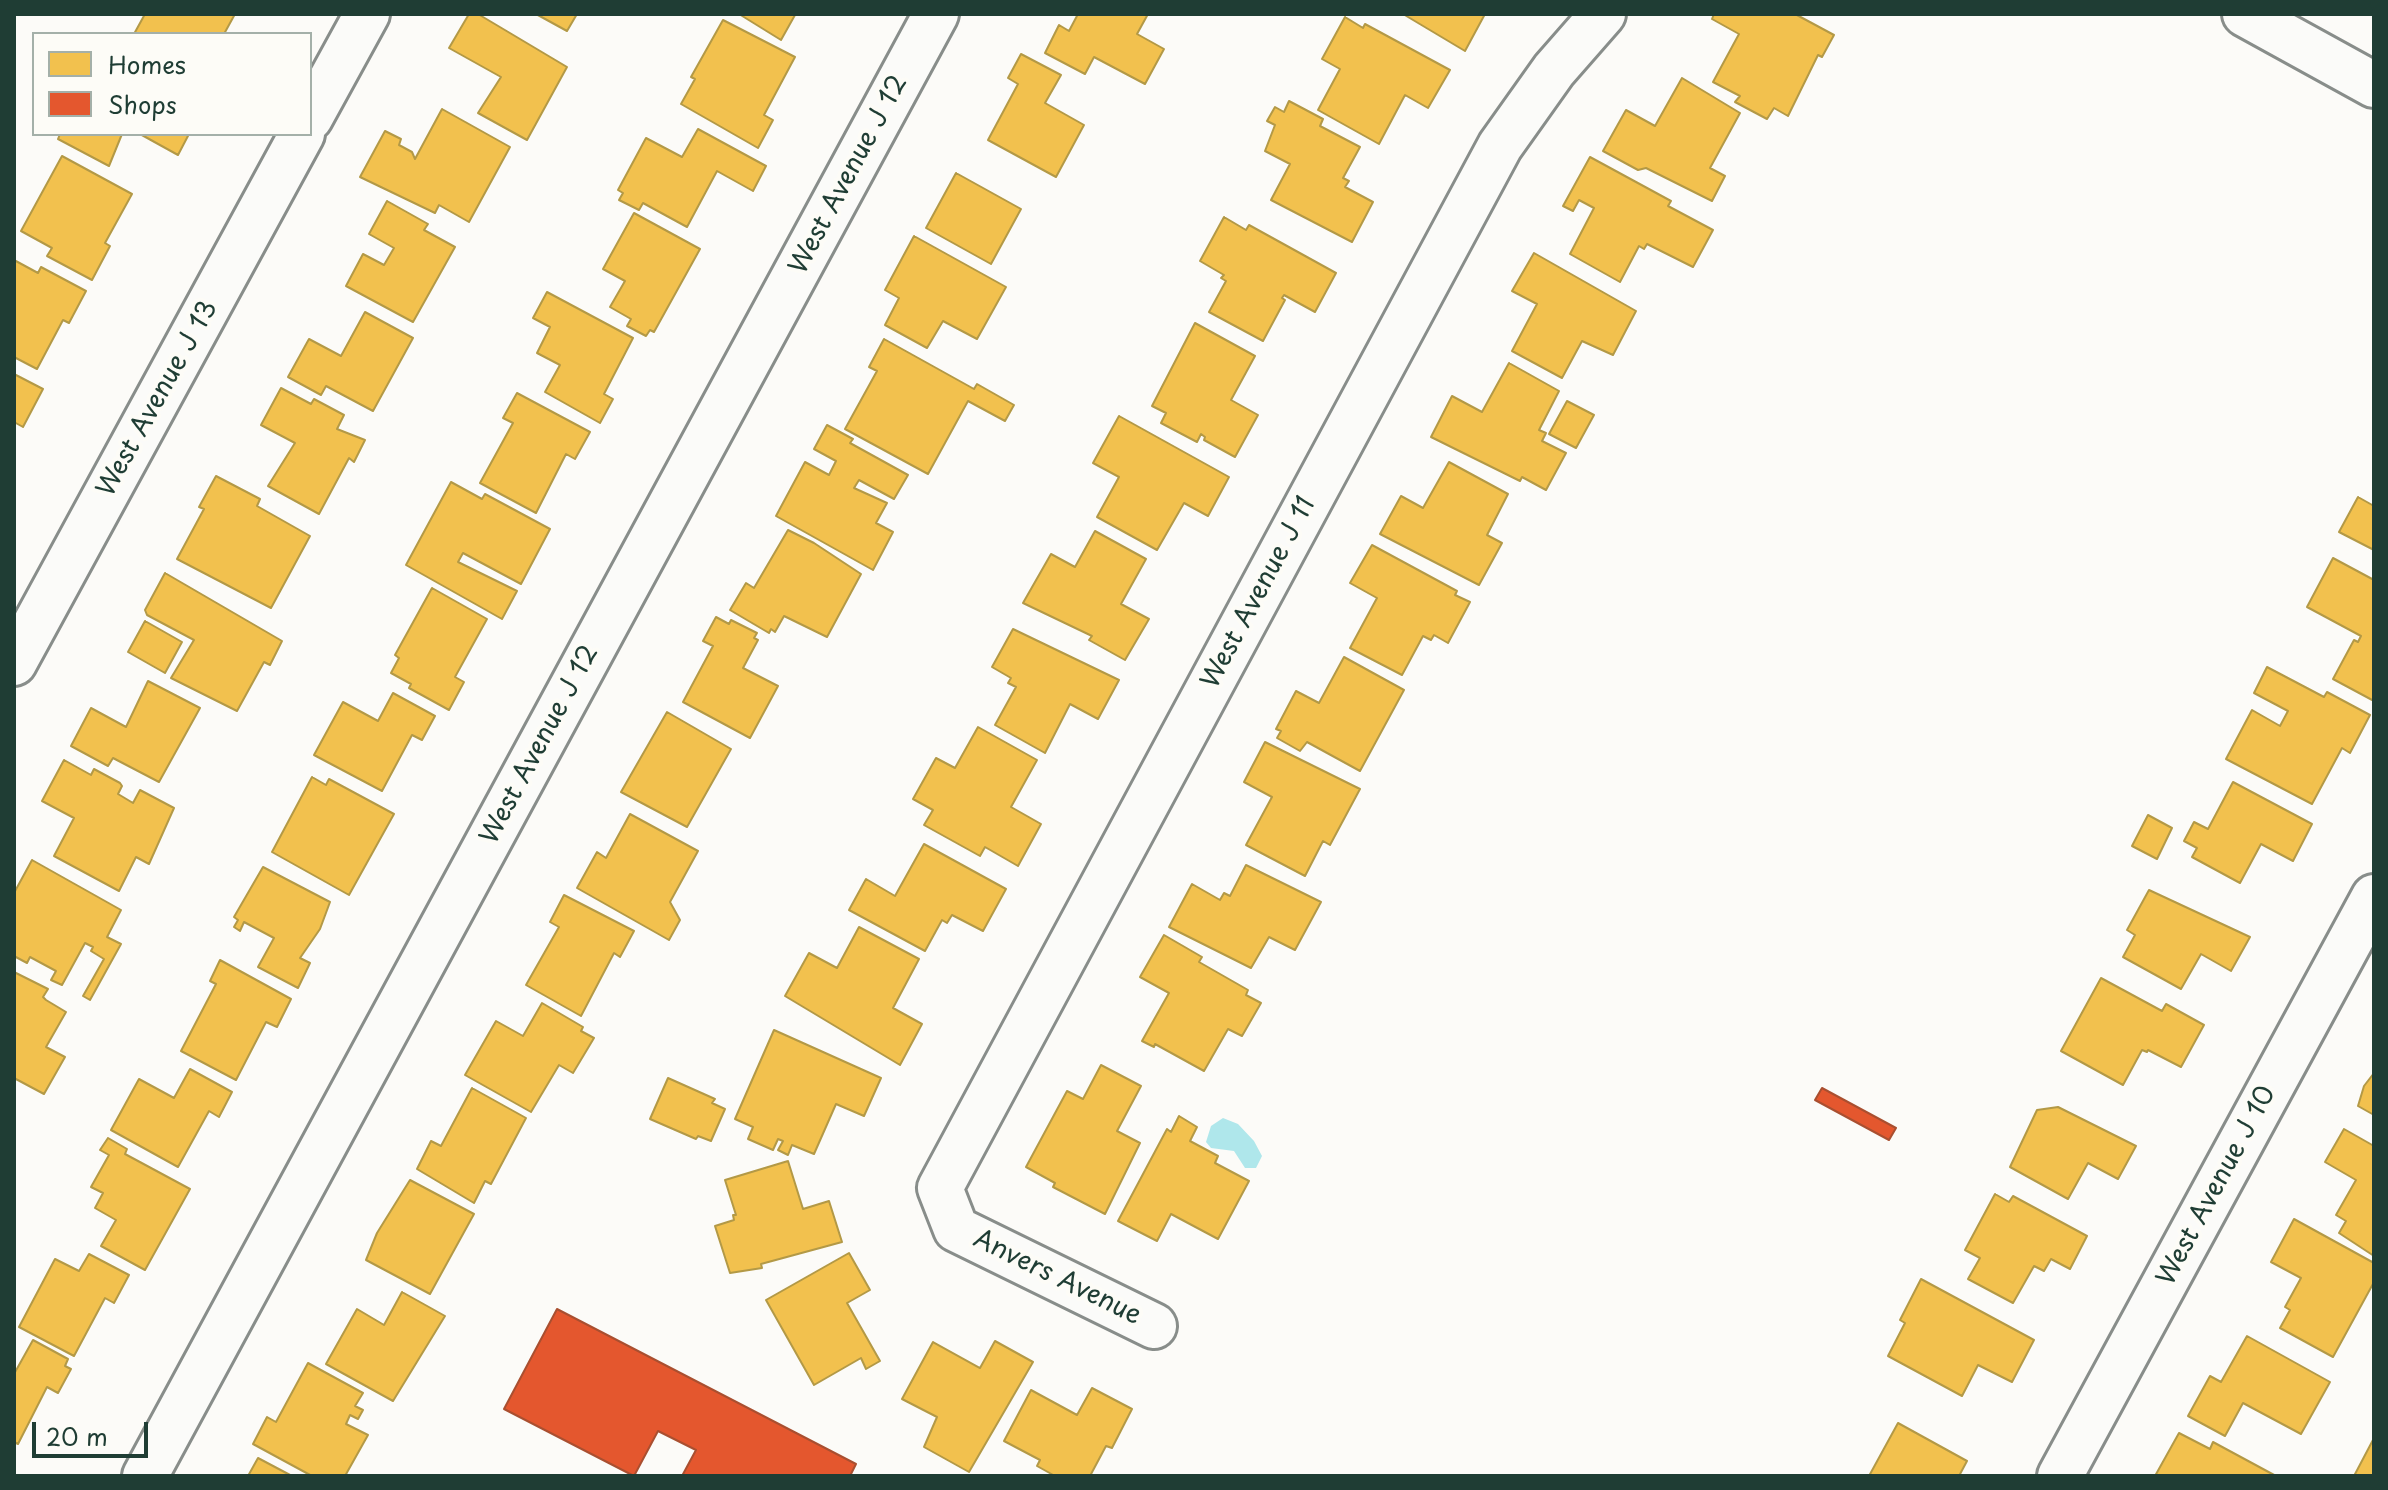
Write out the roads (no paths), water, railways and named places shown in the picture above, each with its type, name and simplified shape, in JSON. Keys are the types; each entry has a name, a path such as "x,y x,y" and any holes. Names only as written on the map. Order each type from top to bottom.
{"street":[{"path":"312,114 367,14"},
{"name":"West Avenue J 12","path":"145,1476 936,14"},
{"name":"West Avenue J 11","path":"940,1188 1500,146 1554,70 1603,14"},
{"path":"2245,14 2374,85"},
{"name":"West Avenue J 13","path":"14,663 301,136"},
{"name":"West Avenue J 10","path":"2060,1476 2374,897"},
{"name":"Anvers Avenue","path":"940,1188 956,1229 1154,1326"}],"water":[{"path":"1223,1118 1238,1124 1254,1141 1262,1156 1256,1168 1245,1168 1234,1151 1211,1148 1206,1142 1211,1126"}]}
